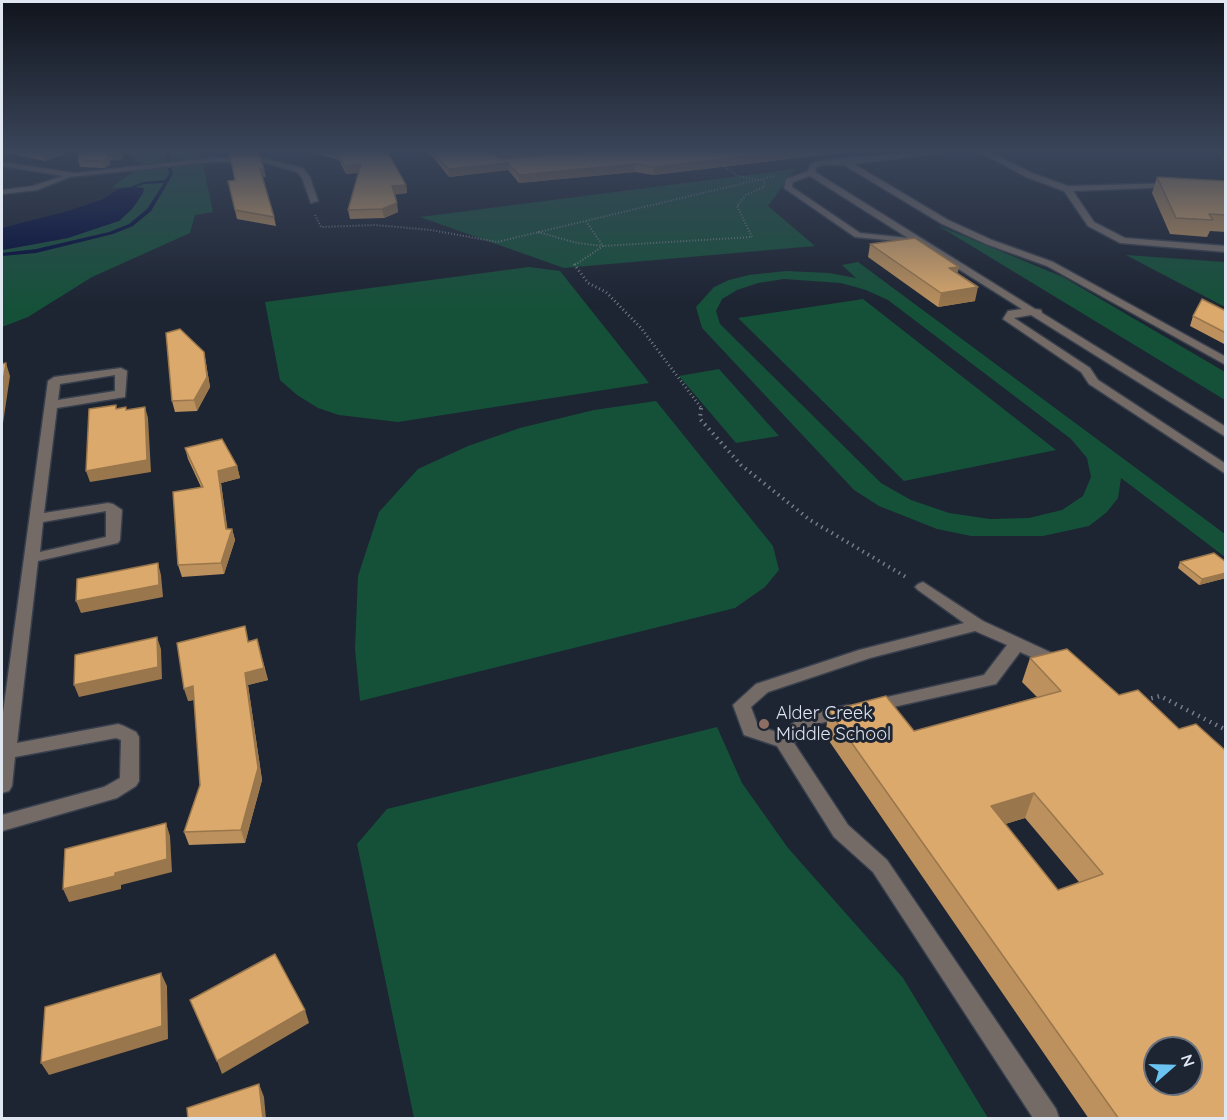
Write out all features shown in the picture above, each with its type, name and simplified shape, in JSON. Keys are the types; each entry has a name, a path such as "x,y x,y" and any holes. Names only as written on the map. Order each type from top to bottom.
{"street":[{"path":"811,203 858,235 916,241"},
{"path":"858,203 916,241 1037,312 1226,433"},
{"path":"914,203 945,222 1060,269 1226,362"},
{"path":"1076,203 1090,224 1123,241 1226,249"},
{"path":"1037,312 1012,313 1008,319 1086,370 1093,382 1226,470"},
{"path":"2,786 54,381 121,371 121,394 51,405"},
{"path":"31,558 112,540 115,510 108,507 36,519"},
{"path":"923,587 977,625 1077,672"},
{"path":"977,625 865,654 762,688 741,705 750,730 783,741 841,831 880,866 1047,1119"},
{"path":"783,741 812,719 990,680 1017,644"},
{"path":"2,823 110,793 129,781 130,737 118,731 6,752"}],"path":[{"path":"314,203 314,212 321,227 375,225 420,229 497,242 657,203"},
{"path":"537,232 577,243 603,246 752,237 745,227 737,206 739,203"},
{"path":"585,220 603,246"},
{"path":"603,246 574,264 588,283 606,292 642,328 702,409 700,419 741,465 810,520 923,587"},
{"path":"1140,701 1160,696 1226,730"}],"green space":[{"path":"112,203 211,203 213,212 195,215 190,233 92,277 28,317 2,327 2,250 68,238"},
{"path":"527,203 770,203 768,206 815,246 564,268 420,217"},
{"path":"937,225 1063,277 1225,372 1225,400"},
{"path":"1126,255 1225,262 1225,307"},
{"path":"858,262 1225,534 1225,557 1121,478 1118,498 1107,512 1089,526 1043,536 971,536 937,529 879,506 854,490 702,328 696,307 714,287 749,275 786,271 829,273 856,278 842,265","holes":["784,279 841,283 866,290 888,300 1071,439 1087,458 1091,477 1083,496 1062,510 1029,518 990,519 949,513 911,500 881,483 720,324 716,311 722,299 737,290 758,283"]},
{"path":"529,267 560,271 649,383 398,422 339,415 318,408 297,395 280,380 265,302"},
{"path":"863,299 1056,450 904,481 738,318"},
{"path":"719,369 779,436 736,443 679,376"},
{"path":"656,401 773,546 779,570 765,587 735,608 360,701 355,649 358,576 379,512 418,469 468,446 520,428 594,410"},
{"path":"717,727 742,783 788,848 903,978 988,1118 414,1118 357,844 387,809"}],"shaded area":[{"path":"91,203 136,203 119,221 68,238 2,250 2,228"}],"building":[{"path":"233,203 270,203 274,217 235,210"},
{"path":"350,203 396,203 382,209 348,210"},
{"path":"1169,203 1226,203 1226,215 1209,214 1213,220 1176,218"},
{"path":"915,238 959,267 949,268 978,287 941,293 870,244"},
{"path":"1202,299 1226,311 1226,333 1193,316"},
{"path":"180,329 204,352 207,377 194,400 172,401 166,333"},
{"path":"6,363 2,388 2,364"},
{"path":"116,405 116,409 126,407 126,410 145,407 147,460 86,471 89,409"},
{"path":"222,439 237,466 218,471 226,529 232,529 221,563 178,565 173,492 203,487 185,448"},
{"path":"1214,553 1226,562 1226,573 1202,579 1180,562"},
{"path":"158,563 159,585 76,601 77,579"},
{"path":"245,626 248,642 257,639 264,668 245,673 258,768 241,830 184,832 200,785 193,686 184,689 177,643"},
{"path":"157,637 158,667 74,685 75,655"},
{"path":"1067,649 1119,695 1138,690 1179,729 1196,724 1226,751 1226,1119 1119,1119 829,711 886,696 914,731 1061,691 1030,658","holes":["1034,793 1103,874 1058,890 991,806"]},
{"path":"166,823 167,859 115,873 115,876 63,889 65,849"},
{"path":"275,954 305,1010 217,1061 190,1000"},
{"path":"161,973 162,1026 41,1063 45,1007"},
{"path":"259,1084 263,1119 188,1119 187,1108"}],"waterway":[{"path":"2,255 36,251 111,233 131,225 149,210 153,203"}],"place":[{"name":"Alder Creek Middle School","path":"764,724"}]}
